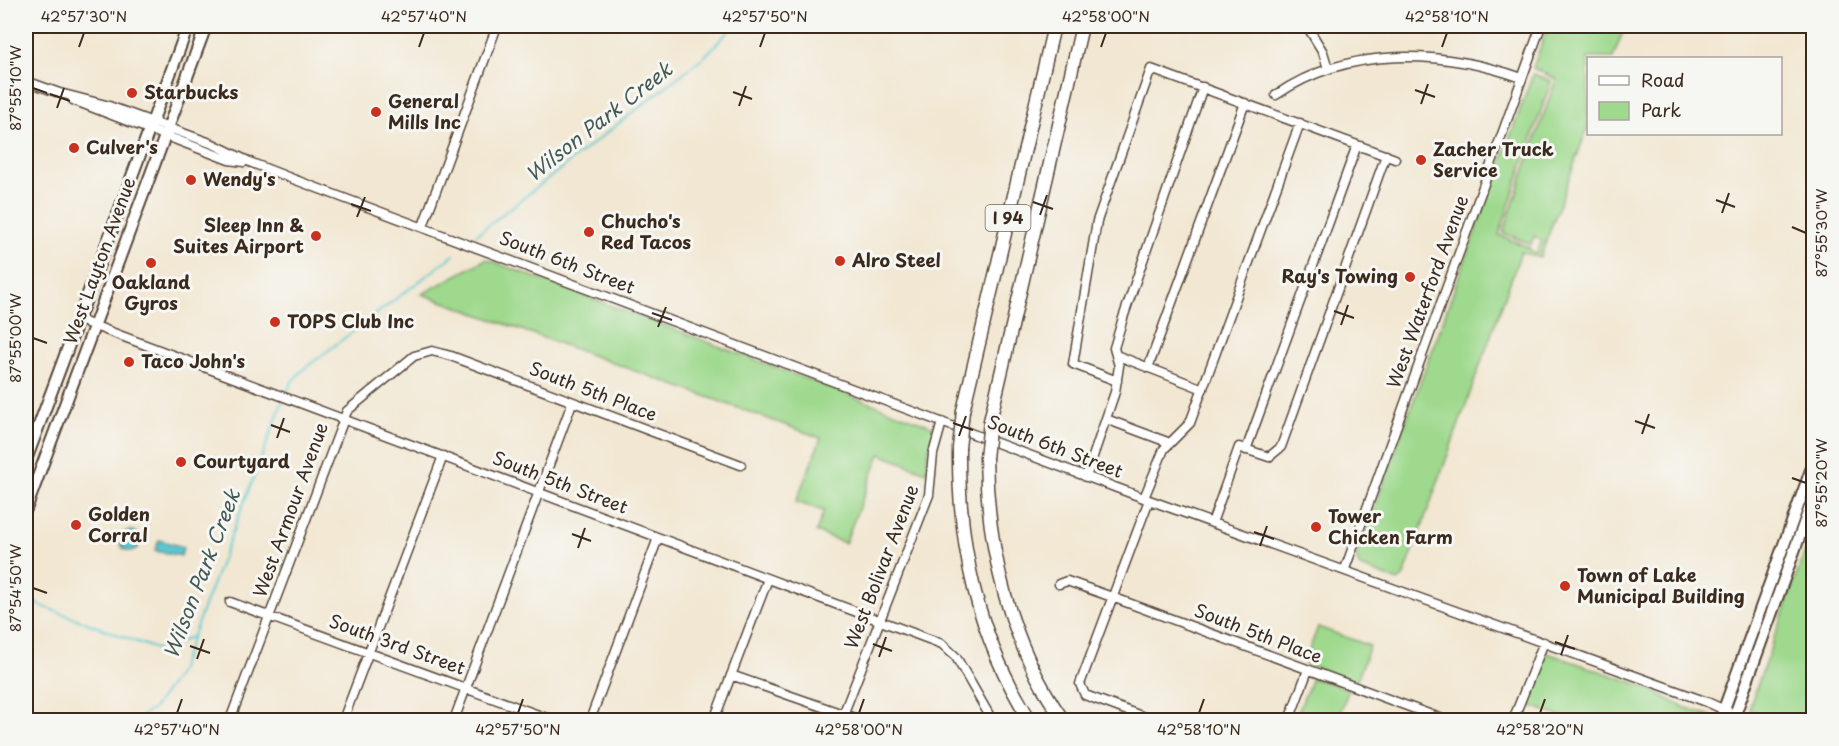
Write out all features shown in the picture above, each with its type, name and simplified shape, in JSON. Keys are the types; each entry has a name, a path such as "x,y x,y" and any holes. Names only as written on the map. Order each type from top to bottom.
{"highway":[{"name":"I 94","path":"1029,720 999,666 971,581 959,504 958,448 963,411 1054,26"},
{"name":"I 94","path":"1063,720 1035,672 1011,614 997,564 990,522 987,458 990,421 1082,26"}],"main road":[{"name":"West Layton Avenue","path":"26,460 188,26"},
{"name":"West Layton Avenue","path":"26,509 166,131 202,27"},
{"path":"1722,715 1814,462"},
{"path":"1734,718 1814,496"}],"street":[{"path":"423,226 497,26"},
{"path":"1307,26 1323,52 1328,69"},
{"name":"West Waterford Avenue","path":"1345,569 1541,26"},
{"path":"1276,95 1298,80 1328,69 1364,60 1406,56 1478,65 1522,78"},
{"path":"1117,381 1073,364 1097,221 1151,69 1395,159"},
{"name":"South 6th Street","path":"26,81 87,99 229,160 252,163 423,226 1086,477 1544,642 1722,715 1747,720"},
{"path":"1086,477 1117,381 1119,366 1114,348 1141,260 1203,87"},
{"path":"1148,368 1245,103"},
{"path":"1152,720 1084,695 1080,684 1164,449 1190,423 1300,123"},
{"path":"1246,450 1357,145"},
{"path":"1212,523 1239,447 1269,457 1281,447 1386,155"},
{"name":"South 5th Street","path":"79,320 880,620 950,649 992,720"},
{"name":"South 5th Place","path":"432,351 741,465"},
{"name":"West Armour Avenue","path":"230,720 347,411 414,356 432,351"},
{"path":"1116,355 1203,389"},
{"path":"454,720 572,403"},
{"path":"1106,419 1170,443"},
{"name":"West Bolivar Avenue","path":"842,717 929,495 933,454 942,422"},
{"path":"343,720 443,456"},
{"path":"590,720 658,538"},
{"path":"714,720 768,579"},
{"name":"South 5th Place","path":"1059,584 1067,581 1445,720"},
{"name":"South 3rd Street","path":"231,602 552,720"},
{"path":"1513,720 1544,642"},
{"path":"1290,720 1308,670"},
{"path":"731,675 842,717 860,720"}],"green space":[{"path":"1548,26 1625,26 1613,57 1587,57 1587,129 1540,258 1521,252 1404,576 1398,581 1360,567 1356,558 1533,74 1551,81 1499,235 1537,253 1542,240 1534,236 1531,244 1503,233 1556,79 1533,68"},
{"path":"486,259 932,426 935,431 928,452 926,472 880,454 845,543 816,532 824,511 796,502 821,438 422,294"},
{"path":"1813,529 1813,720 1776,720 1751,712 1750,706"},
{"path":"1318,627 1370,646 1356,682 1304,663"},
{"path":"1547,653 1646,687 1681,706 1711,716 1713,720 1570,720 1526,704"},
{"path":"1312,678 1349,689 1337,720 1295,720"}],"water":[{"path":"130,531 137,534 140,541 137,548 130,551 123,548 120,541 123,534"},
{"path":"159,540 183,547 181,556 155,551"}],"waterway":[{"name":"Wilson Park Creek","path":"476,235 705,56 734,26"},
{"name":"Wilson Park Creek","path":"285,395 293,380 305,368 454,255"},
{"name":"Wilson Park Creek","path":"135,720 153,709 178,674 283,401"},
{"path":"26,600 156,649 167,648 191,637"}],"place":[{"name":"Starbucks","path":"132,93"},
{"name":"General Mills Inc","path":"376,112"},
{"name":"Culver's","path":"74,148"},
{"name":"Zacher Truck Service","path":"1421,160"},
{"name":"Wendy's","path":"191,180"},
{"name":"Chucho's Red Tacos","path":"589,232"},
{"name":"Sleep Inn & Suites Airport","path":"316,236"},
{"name":"Alro Steel","path":"840,261"},
{"name":"Oakland Gyros","path":"151,263"},
{"name":"Ray's Towing","path":"1410,277"},
{"name":"TOPS Club Inc","path":"275,322"},
{"name":"Taco John's","path":"129,362"},
{"name":"Courtyard","path":"181,462"},
{"name":"Golden Corral","path":"76,525"},
{"name":"Tower Chicken Farm","path":"1316,527"},
{"name":"Town of Lake Municipal Building","path":"1565,586"}]}
